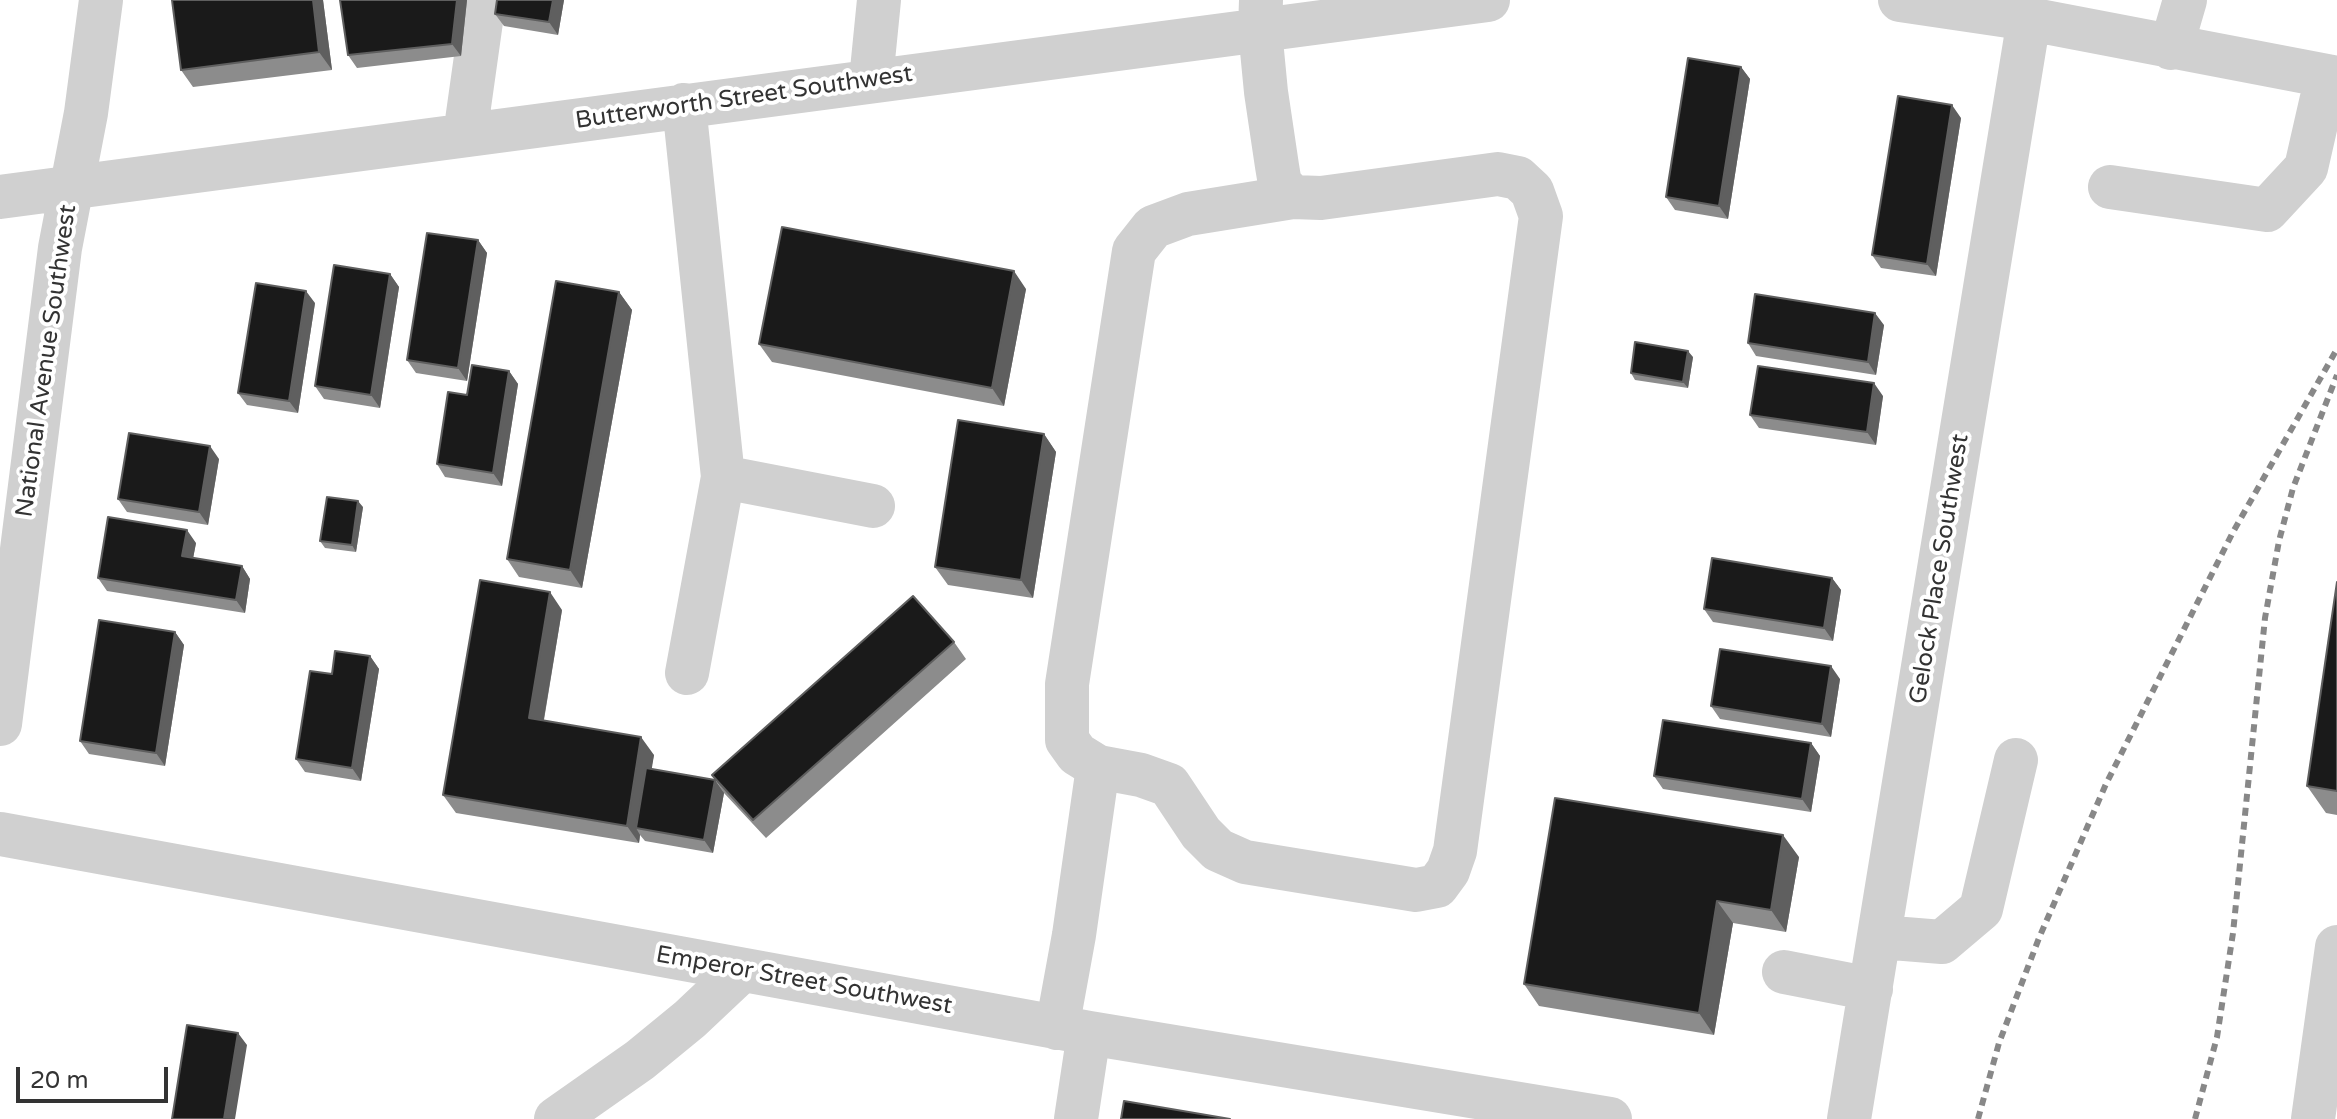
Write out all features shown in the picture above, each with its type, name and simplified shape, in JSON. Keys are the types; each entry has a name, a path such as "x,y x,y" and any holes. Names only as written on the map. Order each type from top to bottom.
{"street":[{"name":"National Avenue Southwest","path":"0,724 60,248 86,113 101,0"},
{"path":"465,135 484,0"},
{"path":"871,80 879,0"},
{"name":"Butterworth Street Southwest","path":"0,197 871,80 1260,15 1488,0"},
{"path":"1906,0 2029,19 2332,77 2306,168 2267,210 2110,187"},
{"path":"2171,48 2185,0"},
{"path":"1260,15 1266,92 1280,184 1293,197"},
{"name":"Gelock Place Southwest","path":"1849,1119 2029,19"},
{"path":"684,105 723,477 687,673"},
{"path":"1498,174 1518,178 1532,191 1541,216 1455,851 1448,871 1437,886 1416,890 1245,862 1218,850 1201,833 1169,785 1141,775 1098,767 1077,754 1067,740 1067,684 1134,251 1153,227 1188,214 1293,197 1321,198 1498,174"},
{"path":"723,477 873,506"},
{"path":"1880,937 1942,942 1981,909 2016,760"},
{"path":"1076,1119 1074,935 1098,767"},
{"name":"Emperor Street Southwest","path":"0,834 1073,1030 1610,1119"},
{"path":"2313,1119 2337,947"},
{"path":"556,1119 640,1060 742,970"},
{"path":"1784,972 1871,989"}],"building":[{"path":"172,0 313,0 319,52 181,70"},
{"path":"340,0 457,0 452,44 348,55"},
{"path":"497,0 553,0 549,22 495,14"},
{"path":"1688,58 1741,67 1719,206 1666,197"},
{"path":"1898,96 1952,105 1927,264 1872,255"},
{"path":"782,227 1014,271 992,388 759,344"},
{"path":"427,233 478,240 458,368 407,360"},
{"path":"334,265 390,274 371,395 315,386"},
{"path":"556,281 619,292 570,570 507,559"},
{"path":"256,283 306,291 289,401 238,393"},
{"path":"1755,294 1875,313 1868,362 1748,343"},
{"path":"1635,342 1688,351 1683,382 1631,373"},
{"path":"472,365 509,371 493,473 437,464 448,392 467,395"},
{"path":"1758,366 1874,383 1867,432 1750,415"},
{"path":"958,420 1044,434 1021,580 935,567"},
{"path":"129,433 210,446 199,512 118,499"},
{"path":"327,497 358,501 352,545 320,541"},
{"path":"108,517 187,530 182,556 242,566 236,600 98,578"},
{"path":"1712,558 1832,578 1824,628 1704,609"},
{"path":"480,580 550,592 529,718 641,737 627,826 443,795"},
{"path":"2337,582 2337,791 2307,786"},
{"path":"913,596 954,642 753,820 712,775"},
{"path":"99,620 175,632 156,753 80,741"},
{"path":"1720,649 1831,666 1822,724 1711,706"},
{"path":"335,651 370,656 352,768 296,759 310,671 332,674"},
{"path":"1663,720 1811,743 1802,799 1654,776"},
{"path":"646,768 715,780 704,840 636,828"},
{"path":"1555,798 1783,835 1771,910 1717,901 1699,1013 1524,984"},
{"path":"187,1025 238,1033 224,1119 172,1119"},
{"path":"1124,1101 1230,1119 1121,1119"}],"railway":[{"path":"1978,1119 1999,1043 2039,938 2106,784 2233,532 2337,349"},
{"path":"2195,1119 2217,1037 2233,933 2265,618 2279,541 2293,488 2337,375"}]}
